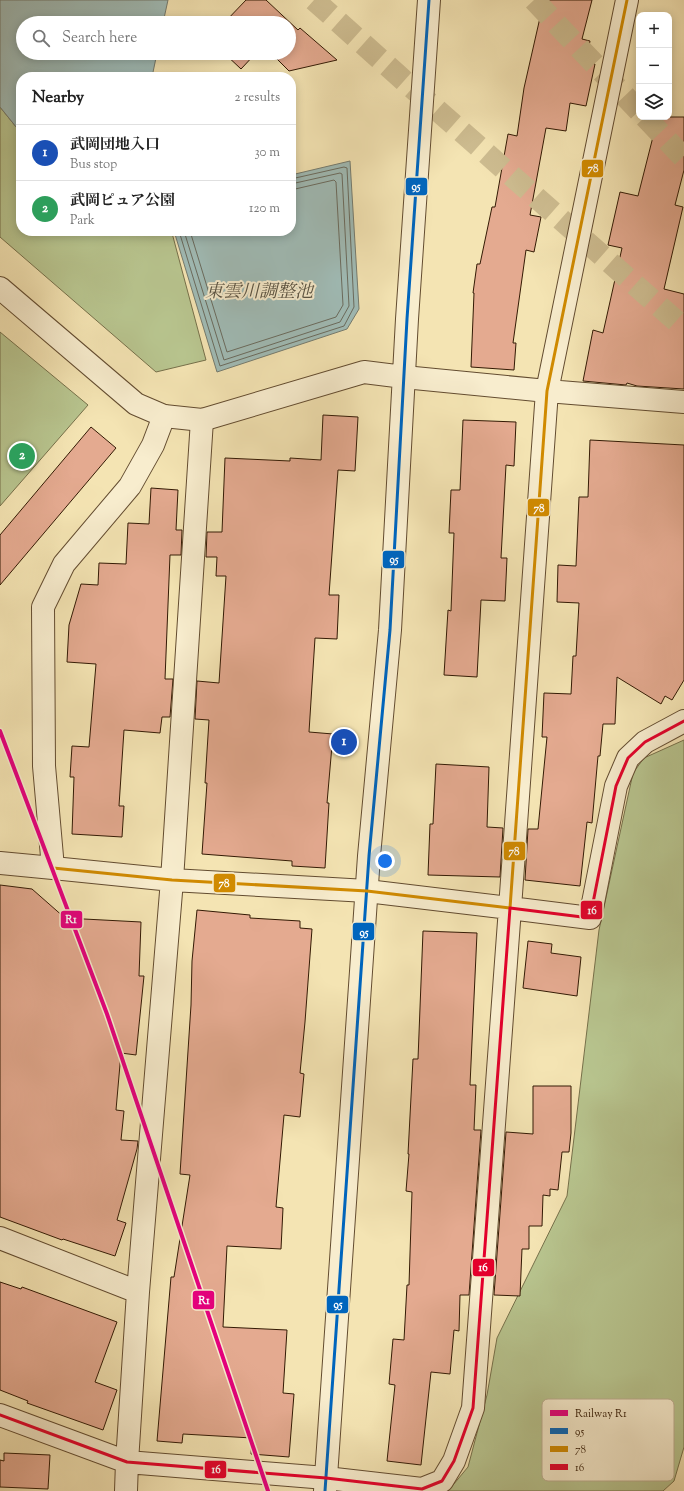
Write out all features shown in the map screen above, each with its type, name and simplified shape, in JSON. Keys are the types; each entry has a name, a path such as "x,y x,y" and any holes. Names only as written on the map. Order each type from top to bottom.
{"street":[{"path":"326,1485 367,891 390,630 404,377 429,0"},
{"path":"0,1415 127,1462 326,1485 422,1490 442,1481 454,1461 472,1408 547,392 627,0"},
{"path":"0,288 136,404 164,416 202,420 364,372 547,392 684,402"},
{"path":"53,868 44,766 43,607 64,564 130,486 154,442 164,416"},
{"path":"126,1491 138,1292 172,880 202,420"},
{"path":"0,863 172,880 367,891 590,918 616,786 628,758 645,742 684,721"},
{"path":"0,1238 138,1292"}],"green space":[{"path":"0,107 16,127 16,236 173,236 206,360 156,372 0,237"},
{"path":"0,332 88,405 0,506"},
{"path":"684,740 684,1447 674,1481 663,1491 448,1491 468,1467 487,1395 497,1338 567,1196 599,930 633,773 644,758"}],"water":[{"path":"0,0 168,0 165,16 16,16 16,60 156,60 153,72 16,72 16,127 0,107"},
{"name":"東雲川調整池","path":"350,161 359,309 347,329 217,372 176,236 296,236 296,174"}],"building":[{"path":"246,0 266,0 283,16 231,16"},
{"path":"544,0 592,0 582,39 590,41 586,62 595,64 586,106 570,103 566,131 546,128 530,215 541,217 534,252 526,250 513,343 516,343 514,370 471,367 473,293 477,264 480,264 492,207 495,207 508,134 517,136 524,88"},
{"path":"296,28 298,30 300,28 337,60 289,71 278,60 296,60"},
{"path":"231,60 249,60 241,69"},
{"path":"672,117 684,117 684,170 675,205 683,207 664,289 684,294 684,389 637,386 627,383 626,385 583,381 593,330 603,333 622,248 608,245 620,192 638,196 657,120 672,120"},
{"path":"323,415 358,417 355,471 338,470 329,595 339,595 337,639 315,638 309,732 333,734 327,803 329,803 325,868 292,866 292,861 202,854 207,783 205,783 209,720 195,719 197,681 219,683 226,576 216,576 217,557 206,557 207,532 222,532 225,458 290,461 290,458 321,460"},
{"path":"463,420 516,422 514,466 506,465 501,558 507,558 505,601 481,600 477,677 444,675 448,610 451,611 454,533 449,533 451,490 460,490"},
{"path":"91,427 116,448 0,585 0,535"},
{"path":"590,440 684,445 684,680 672,700 665,696 661,704 617,677 615,724 603,724 600,756 598,756 592,823 587,822 580,886 525,880 528,829 538,829 547,737 542,737 544,693 571,694 573,656 576,656 579,603 557,602 558,565 576,566 579,497 588,497"},
{"path":"151,488 178,490 176,530 182,530 181,555 170,555 165,679 173,679 170,717 162,717 160,733 124,730 119,806 124,806 122,837 72,834 74,777 70,777 72,746 89,747 96,664 67,662 69,625 81,584 98,585 99,563 126,564 128,523 149,524"},
{"path":"436,764 489,767 487,827 503,828 500,877 428,875 430,824 433,824"},
{"path":"0,885 32,889 65,918 141,922 139,976 144,976 136,1055 121,1053 116,1110 124,1111 121,1140 138,1141 117,1220 126,1223 115,1256 63,1239 62,1240 0,1217"},
{"path":"197,910 250,915 250,918 300,921 300,928 312,929 300,1073 304,1074 300,1117 284,1115 276,1207 283,1208 281,1249 227,1246 223,1327 287,1330 283,1393 294,1394 289,1457 251,1454 252,1438 183,1434 182,1443 157,1441 171,1277 174,1277 190,1175 180,1174 191,1005 192,961"},
{"path":"423,931 477,933 470,1085 476,1085 474,1130 481,1130 469,1295 460,1295 459,1331 454,1330 450,1374 431,1372 421,1465 387,1461 395,1385 389,1384 393,1339 404,1340 407,1285 409,1285 412,1192 406,1191 413,1059 418,1059"},
{"path":"528,941 552,944 551,953 581,957 577,996 523,988"},
{"path":"533,1086 571,1086 571,1133 569,1152 562,1152 558,1190 550,1189 550,1196 543,1195 542,1226 529,1226 529,1249 522,1249 520,1296 494,1295 506,1132 533,1134"},
{"path":"0,1282 21,1289 22,1287 117,1322 95,1382 117,1390 103,1430 27,1403 28,1401 0,1390"},
{"path":"4,1453 50,1455 48,1489 0,1487 0,1460 4,1461"}],"tunnel":[{"path":"314,0 684,328"},
{"path":"534,0 636,108"},
{"path":"648,120 684,158"}],"rail line":[{"name":"R1","path":"0,731 107,1014 268,1491"}],"transit line":[{"name":"95","path":"325,1491 369,856 390,630 407,319 429,0"},
{"name":"78","path":"53,868 172,880 367,891 510,908 547,391 627,0"},
{"name":"16","path":"0,1415 127,1462 326,1478 422,1489 442,1481 454,1461 473,1408 510,908 590,918 616,786 628,758 645,742 684,721"}],"place":[{"name":"武岡ピュア公園","path":"22,456"},
{"name":"武岡団地入口","path":"344,742"}]}
